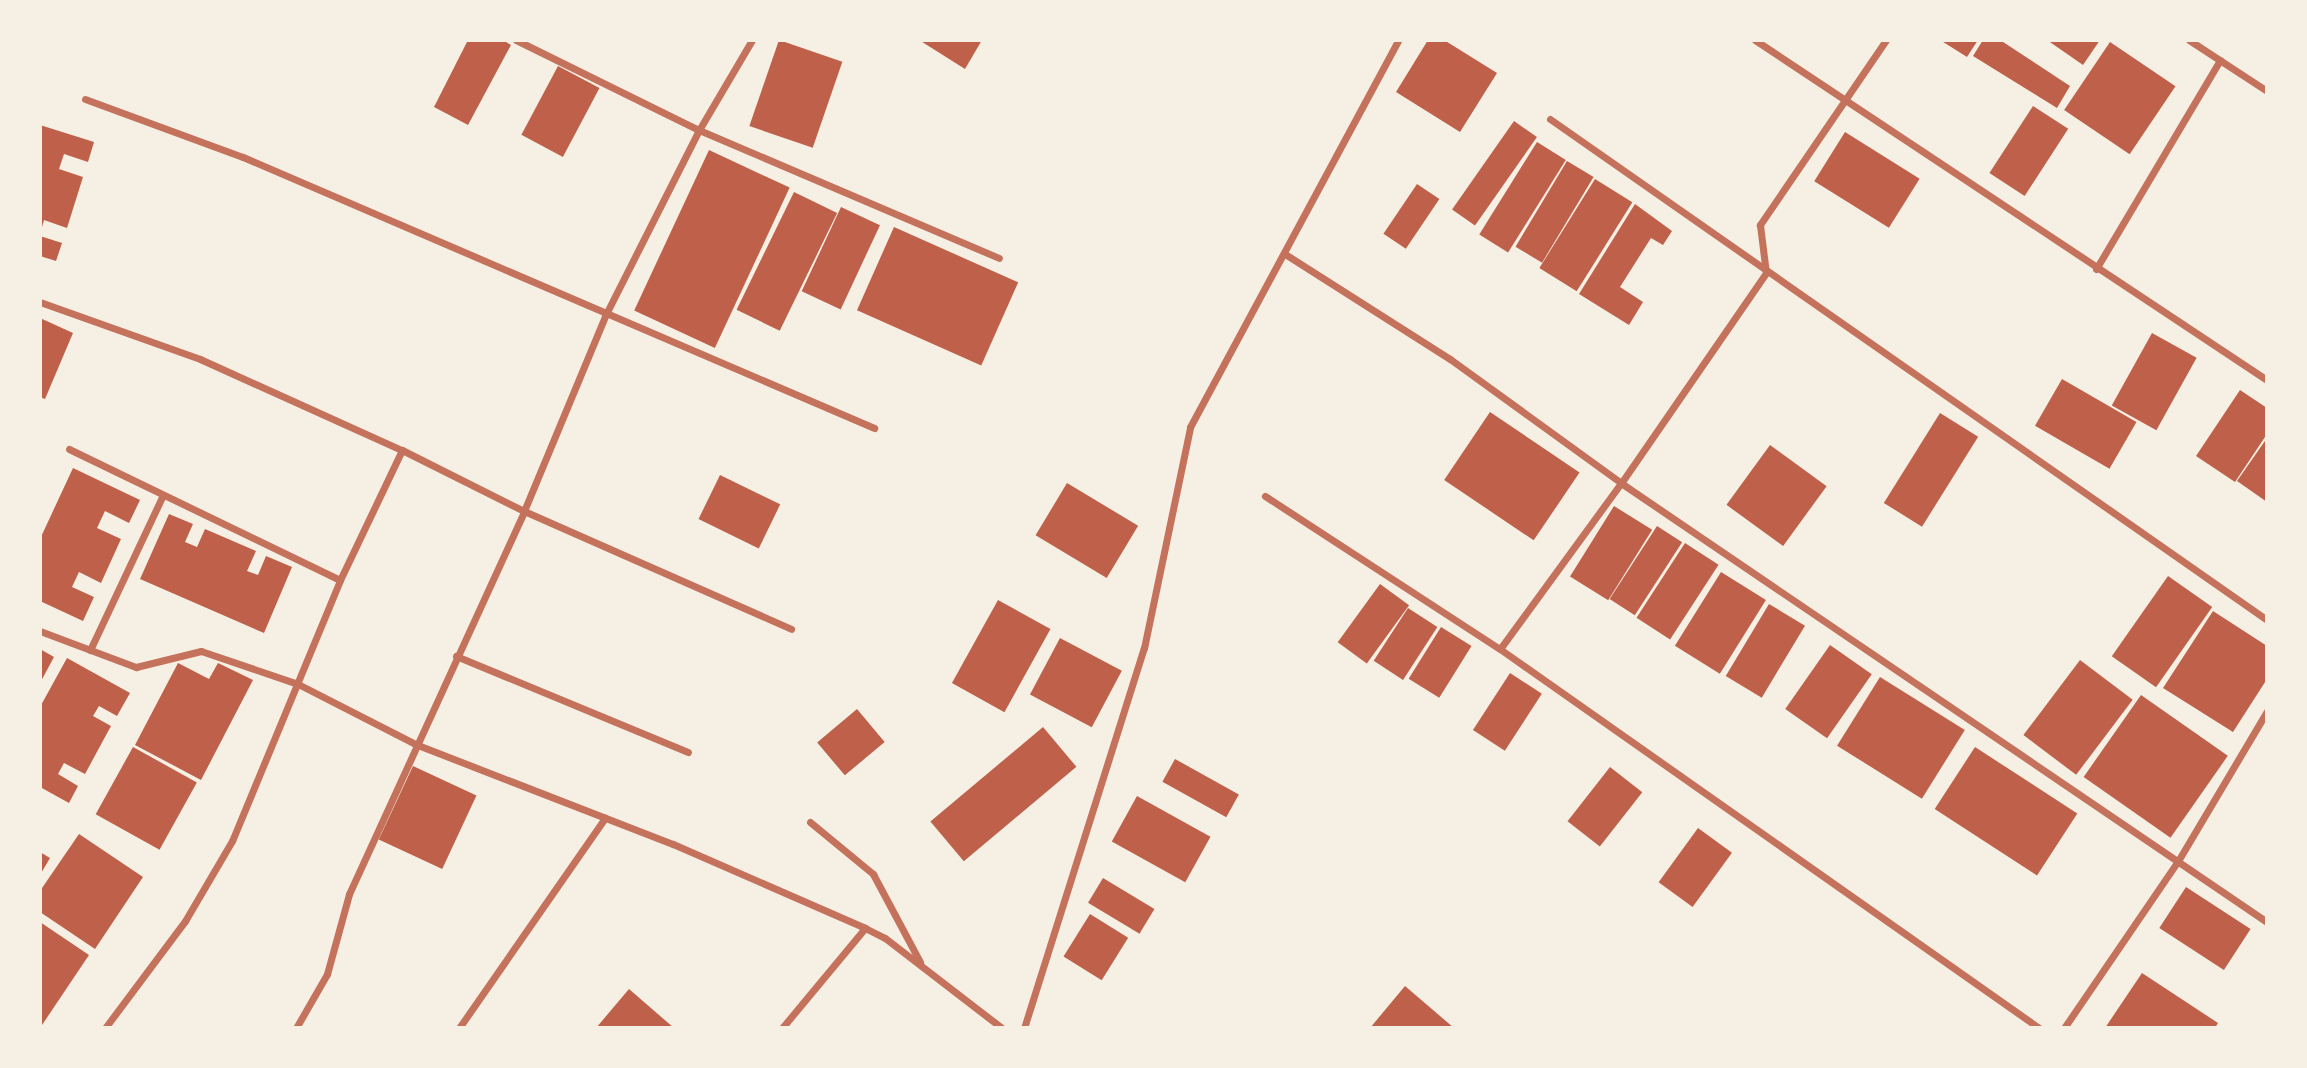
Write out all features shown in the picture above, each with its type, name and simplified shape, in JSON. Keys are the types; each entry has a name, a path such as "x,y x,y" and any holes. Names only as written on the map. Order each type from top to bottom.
{"street":[{"path":"516,40 699,130 999,258"},
{"path":"296,1028 327,974 349,894 415,744 524,511 605,316 699,130 752,40"},
{"path":"1024,1028 1144,648 1190,427 1398,40"},
{"path":"1755,40 2096,269 2267,380"},
{"path":"1500,649 1621,483 1766,273 1760,225 1886,40"},
{"path":"2189,40 2267,91"},
{"path":"2096,269 2221,60"},
{"path":"85,99 243,158 605,316 874,428"},
{"path":"1550,119 1766,273 2267,620"},
{"path":"1285,254 1450,359 1621,483 2267,922"},
{"path":"40,303 200,359 402,450 524,511 792,629"},
{"path":"69,449 163,497 340,580"},
{"path":"105,1028 186,922 232,841 340,580 402,450"},
{"path":"1265,496 1500,649 2039,1028"},
{"path":"90,650 163,497"},
{"path":"40,631 136,667 201,651 298,684 415,744 605,818 865,928 922,967 1002,1028"},
{"path":"456,656 688,752"},
{"path":"2064,1028 2178,861 2267,711"},
{"path":"459,1028 605,818"},
{"path":"810,822 873,874 922,967"},
{"path":"782,1028 865,928"}],"building":[{"path":"468,40 503,40 511,45 468,125 434,107"},
{"path":"779,40 842,62 813,148 749,126"},
{"path":"919,40 982,40 965,69"},
{"path":"1428,40 1444,40 1497,73 1460,132 1396,92"},
{"path":"1940,40 1978,40 1967,57"},
{"path":"1983,40 2000,40 2070,86 2057,108 1973,56"},
{"path":"2047,40 2100,40 2083,65"},
{"path":"2110,42 2175,86 2130,154 2064,110"},
{"path":"558,66 599,88 563,157 521,135"},
{"path":"2033,106 2068,129 2025,196 1989,173"},
{"path":"1514,121 1537,137 1475,226 1452,209"},
{"path":"40,125 94,142 88,162 64,154 59,169 83,177 67,228 44,220 41,231"},
{"path":"1845,132 1920,179 1889,228 1814,181"},
{"path":"1537,142 1566,160 1508,252 1479,234"},
{"path":"709,150 790,188 715,348 634,310"},
{"path":"1567,161 1594,177 1542,263 1515,247"},
{"path":"1595,179 1632,202 1577,291 1539,268"},
{"path":"1417,184 1439,199 1406,249 1383,234"},
{"path":"794,192 837,213 780,331 737,310"},
{"path":"1635,204 1672,231 1663,245 1651,238 1620,287 1643,302 1629,325 1579,294"},
{"path":"841,207 880,225 841,309 802,291"},
{"path":"894,227 1018,282 981,365 857,310"},
{"path":"40,236 62,243 56,261 40,256"},
{"path":"40,318 73,333 45,399 40,397"},
{"path":"2152,333 2197,358 2156,430 2112,406"},
{"path":"2062,379 2136,422 2109,469 2035,426"},
{"path":"2240,390 2267,408 2267,434 2235,482 2196,456"},
{"path":"1490,412 1580,472 1534,540 1444,480"},
{"path":"1940,413 1978,437 1922,527 1884,503"},
{"path":"2267,438 2267,502 2237,481"},
{"path":"1770,445 1827,486 1783,546 1727,505"},
{"path":"73,468 140,500 129,523 105,511 97,528 121,539 101,583 79,572 72,587 94,597 83,621 40,601 40,539"},
{"path":"720,475 780,504 759,548 699,519"},
{"path":"1067,483 1138,526 1107,578 1036,535"},
{"path":"1614,506 1652,530 1608,600 1570,576"},
{"path":"169,514 193,524 185,542 197,547 205,529 256,551 247,571 258,575 266,556 292,567 264,633 140,579"},
{"path":"1657,526 1682,542 1635,615 1610,599"},
{"path":"1685,543 1719,565 1670,639 1637,618"},
{"path":"1721,572 1766,600 1720,674 1675,646"},
{"path":"2168,576 2212,607 2156,687 2112,656"},
{"path":"1380,584 1409,605 1367,663 1338,642"},
{"path":"998,600 1050,629 1004,712 952,683"},
{"path":"1769,604 1805,626 1762,698 1726,676"},
{"path":"1408,608 1437,627 1403,680 1374,661"},
{"path":"2213,611 2267,646 2267,679 2233,732 2163,688"},
{"path":"1441,627 1472,646 1439,698 1409,679"},
{"path":"1060,638 1122,671 1092,727 1030,695"},
{"path":"1830,645 1872,674 1827,738 1785,709"},
{"path":"40,649 54,657 40,683"},
{"path":"67,658 130,693 117,716 99,706 93,716 111,726 85,774 64,763 58,774 78,786 69,803 40,787 40,707"},
{"path":"2080,660 2133,700 2076,775 2023,735"},
{"path":"178,663 209,679 218,663 253,680 201,780 135,745"},
{"path":"1510,673 1542,694 1505,751 1473,730"},
{"path":"1880,677 1965,730 1922,799 1837,746"},
{"path":"2141,695 2228,756 2170,838 2084,777"},
{"path":"857,709 885,742 845,775 817,742"},
{"path":"1043,727 1076,767 964,861 930,821"},
{"path":"133,747 197,782 160,850 96,814"},
{"path":"1975,747 2077,813 2037,876 1935,809"},
{"path":"1175,759 1239,794 1226,817 1162,782"},
{"path":"413,766 476,796 442,869 379,839"},
{"path":"1610,767 1642,792 1600,847 1568,821"},
{"path":"1137,796 1210,837 1185,882 1112,841"},
{"path":"1698,828 1732,853 1693,907 1659,882"},
{"path":"79,834 143,877 95,949 40,912 40,891"},
{"path":"40,852 50,858 40,875"},
{"path":"1103,878 1154,909 1139,934 1088,903"},
{"path":"2186,887 2251,929 2224,970 2159,928"},
{"path":"1090,914 1128,938 1102,980 1064,956"},
{"path":"40,922 89,955 40,1028"},
{"path":"2142,973 2218,1023 2215,1028 2105,1028"},
{"path":"1405,986 1454,1028 1370,1028"},
{"path":"629,989 674,1028 596,1028"}]}
